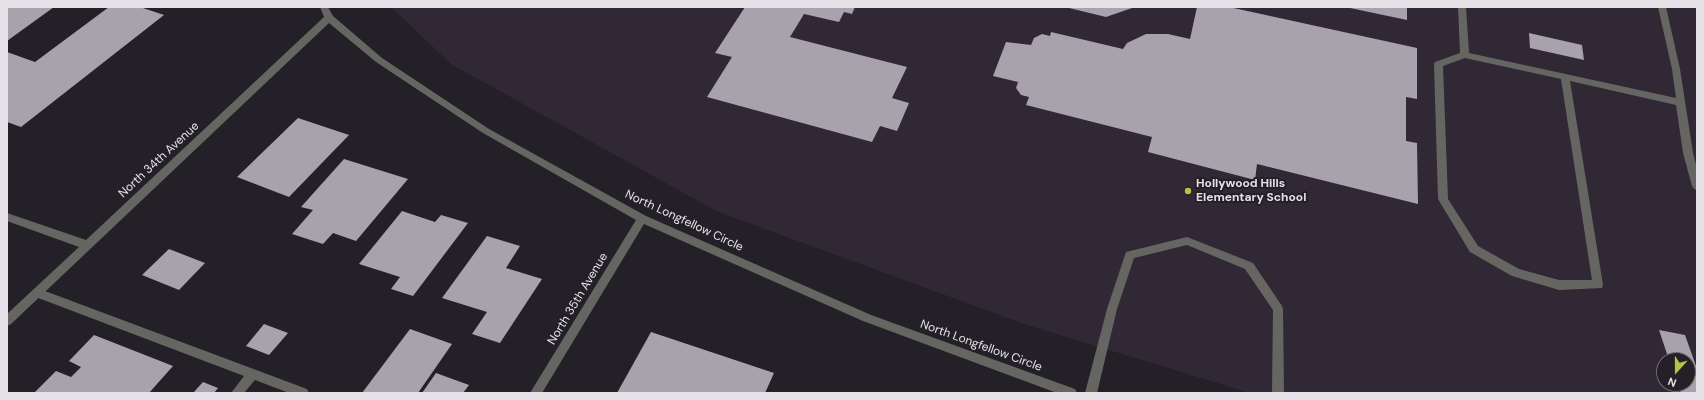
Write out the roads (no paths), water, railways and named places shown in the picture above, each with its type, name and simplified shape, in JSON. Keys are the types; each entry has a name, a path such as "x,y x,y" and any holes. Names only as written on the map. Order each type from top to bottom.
{"street":[{"name":"North Longfellow Circle","path":"324,7 329,18 379,60 486,130 642,219 867,318 1071,393"},
{"path":"1462,7 1465,54"},
{"path":"1662,7 1676,69 1688,153 1697,186"},
{"name":"North 34th Avenue","path":"7,321 329,18"},
{"path":"1565,77 1598,284 1559,285 1516,273 1474,248 1443,199 1438,64 1465,54 1680,102"},
{"path":"7,217 87,246"},
{"name":"North 35th Avenue","path":"536,393 642,219"},
{"path":"1091,393 1112,309 1130,254 1187,241 1249,266 1278,309 1278,393"},
{"path":"37,293 303,393"},
{"path":"237,393 252,374"}],"place":[{"name":"Hollywood Hills Elementary School","path":"1188,191"}]}
